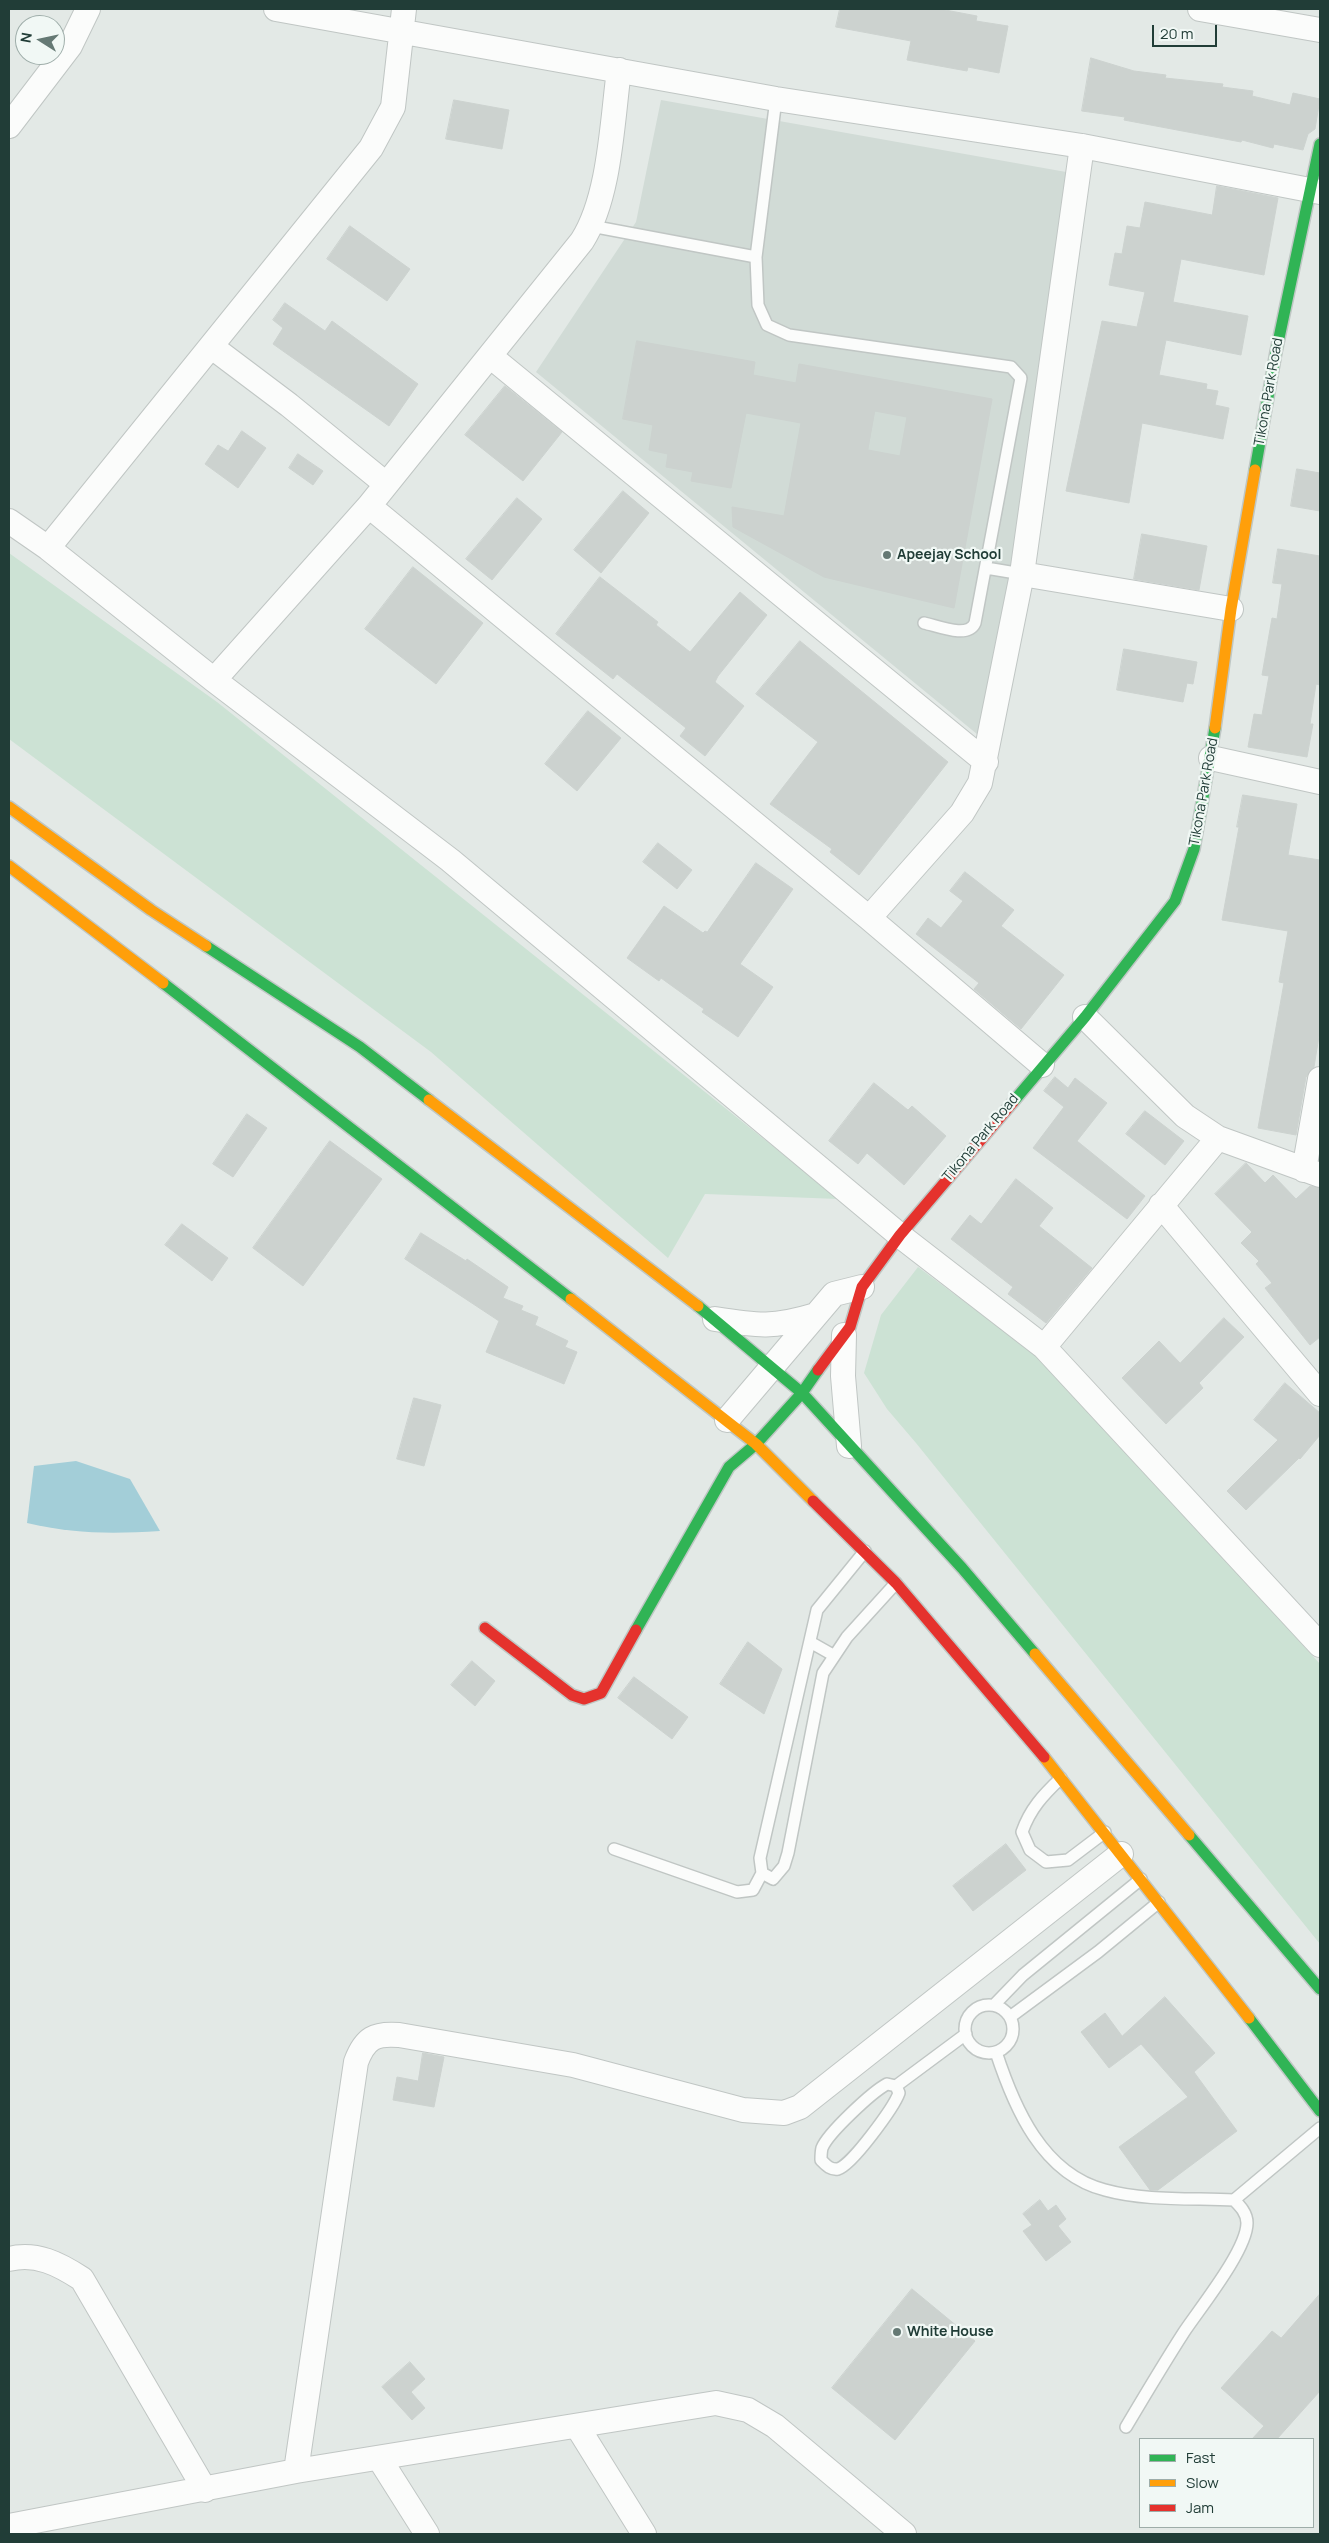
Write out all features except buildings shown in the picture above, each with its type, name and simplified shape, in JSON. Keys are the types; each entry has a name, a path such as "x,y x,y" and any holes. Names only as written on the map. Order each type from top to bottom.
{"street":[{"path":"9,126 70,46 88,9"},
{"path":"276,9 402,20 619,70 776,99 1082,146 1316,191"},
{"path":"1200,9 1320,30"},
{"path":"48,548 359,165 382,130 393,106 402,20"},
{"path":"214,680 369,506 592,226 602,188 619,70"},
{"name":"Tikona Park Road","path":"485,1628 572,1695 581,1700 591,1699 601,1693 709,1496 729,1467 756,1444 802,1393 844,1335 853,1319 862,1288 900,1235 1085,1016 1174,901 1194,849 1211,758 1231,609 1276,352 1316,191 1320,144"},
{"path":"869,918 962,813 980,783 986,762 1022,574 1082,146"},
{"path":"212,347 386,484"},
{"path":"490,356 986,762"},
{"path":"369,506 869,918 1042,1065"},
{"path":"9,522 48,548 214,680 450,860 900,1235 1044,1347 1320,1645"},
{"path":"1022,574 1231,609"},
{"path":"1211,758 1320,782"},
{"path":"9,807 151,910 360,1046 715,1319 802,1393 962,1568 1320,1989"},
{"path":"9,866 249,1048 756,1444 896,1583 976,1675 1105,1832 1320,2111"},
{"path":"1085,1016 1185,1116 1218,1138 1312,1172 1320,1079"},
{"path":"1044,1347 1218,1138"},
{"path":"1161,1205 1320,1394"},
{"path":"727,1420 834,1294 862,1288"},
{"path":"715,1319 756,1326 773,1326 816,1314"},
{"name":"Tikona Park Road","path":"844,1335 843,1376 849,1446"},
{"path":"296,2471 356,2062 366,2042 384,2034 419,2038 573,2065 743,2110 784,2113 800,2107 1122,1854"},
{"path":"9,2259 33,2256 60,2265 82,2278 205,2490"},
{"path":"9,2526 205,2490 296,2471 716,2404 748,2410 775,2426 904,2534"},
{"path":"577,2426 644,2534"},
{"path":"380,2458 427,2534"}],"lane":[{"path":"776,99 756,257 758,305 767,325 789,335 998,364 1011,367 1018,374 1020,385 973,628 966,632 924,623"},
{"path":"592,226 756,257"},
{"path":"986,568 1022,574"},
{"path":"614,1849 737,1892 753,1890 762,1873 760,1858 817,1610 865,1551"},
{"path":"762,1873 773,1879 784,1866 823,1673 834,1655 896,1583"},
{"path":"810,1642 834,1655"},
{"path":"1061,1778 1037,1800 1029,1812 1022,1832 1030,1850 1046,1862 1068,1860 1105,1832"},
{"path":"994,2005 1023,1975 1141,1879"},
{"path":"1010,2017 1098,1952 1159,1902"},
{"path":"994,2005 1002,2008 1010,2017 1013,2028 1012,2036 1009,2043 996,2052 981,2051 969,2042 966,2034 967,2018 978,2007 994,2005"},
{"path":"896,2086 899,2093 896,2103 848,2162 838,2169 830,2168 821,2160 822,2148 832,2135 875,2090 887,2084 896,2086 966,2034"},
{"path":"996,2052 1010,2094 1028,2128 1066,2171 1088,2184 1126,2195 1234,2200 1320,2128"},
{"path":"1126,2427 1154,2378 1230,2263 1244,2236 1247,2222 1244,2212 1234,2200"}],"shaded area":[{"name":"Apeejay School","path":"661,100 1083,175 983,739 536,372 636,222"}],"green space":[{"path":"9,553 217,702 839,1199 705,1194 668,1258 431,1052 9,739"},
{"path":"918,1267 1048,1364 1320,1664 1320,1944 887,1409 864,1373 881,1315"}],"water":[{"path":"76,1461 130,1479 160,1531 93,1532 44,1527 27,1523 34,1466"}],"traffic: fast":[{"path":"1255,470 1276,352 1320,144"},
{"path":"1013,1102 1085,1017 1175,901 1194,849 1215,728"},
{"path":"206,946 360,1047 429,1100"},
{"path":"163,983 571,1299"},
{"path":"698,1306 802,1393 962,1568 1035,1654"},
{"path":"636,1630 729,1467 756,1444 802,1393 818,1370"},
{"path":"1189,1835 1320,1989"},
{"path":"1249,2018 1320,2111"}],"traffic: slow":[{"path":"1215,728 1231,609 1255,470"},
{"path":"9,807 151,910 206,946"},
{"path":"9,866 163,983"},
{"path":"429,1100 698,1306"},
{"path":"571,1299 756,1444 813,1501"},
{"path":"1035,1654 1189,1835"},
{"path":"1044,1757 1249,2018"}],"traffic: jam":[{"path":"818,1370 850,1327 862,1287 900,1235 1013,1102"},
{"path":"813,1501 896,1583 1044,1757"},
{"path":"485,1628 572,1695 584,1699 601,1693 636,1630"}],"place":[{"name":"Apeejay School","path":"887,555"},
{"name":"White House","path":"897,2332"}]}
